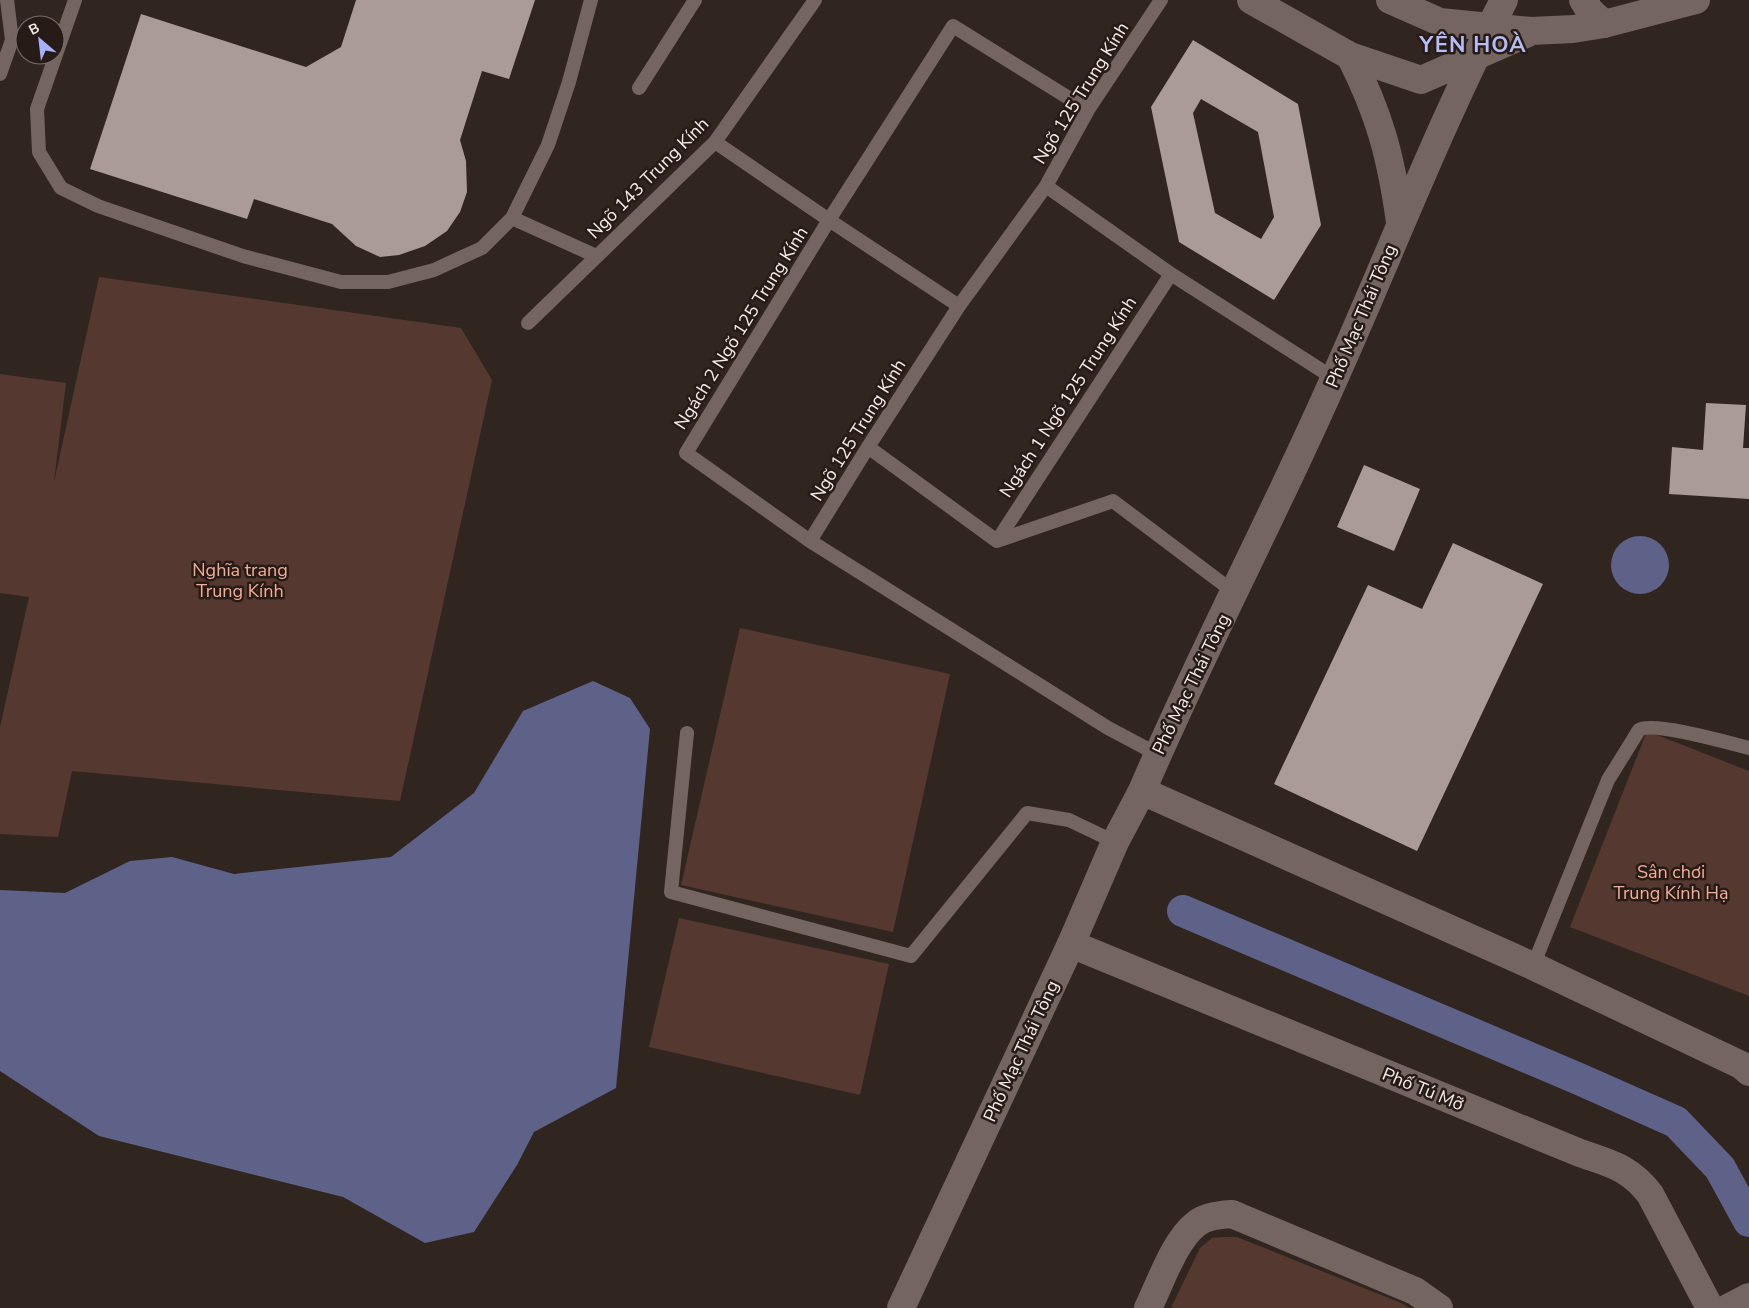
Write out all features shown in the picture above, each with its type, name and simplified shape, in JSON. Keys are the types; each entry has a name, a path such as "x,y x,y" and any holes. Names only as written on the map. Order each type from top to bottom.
{"street":[{"path":"1251,0 1350,56 1421,80 1531,31"},
{"path":"1390,0 1440,22 1531,31 1573,29 1604,24 1696,0"},
{"name":"Phố Mạc Thái Tông","path":"901,1308 1071,944 1115,842 1142,791 1157,754 1335,379 1400,222 1475,57 1504,0"},
{"path":"1583,0 1590,11 1604,24"},
{"path":"1350,56 1368,91 1384,135 1394,176 1400,222"},
{"path":"1142,791 1533,966 1741,1065 1749,1072"},
{"name":"Phố Tú Mỡ","path":"1071,944 1580,1153 1626,1170 1638,1178 1650,1194 1710,1308"},
{"path":"1148,1308 1181,1241 1196,1224 1215,1215 1232,1214 1415,1291 1439,1308"}],"lane":[{"path":"0,74 12,40 7,0"},
{"path":"75,0 37,109 39,152 61,188 90,202 243,256 341,282 388,282 434,270 482,248 512,218 548,145 569,82 592,0"},
{"path":"639,88 696,0"},
{"name":"Ngõ 143 Trung Kính","path":"528,323 715,142 815,0"},
{"name":"Ngõ 125 Trung Kính","path":"810,541 959,306 1046,186 1088,110 1161,0"},
{"name":"Ngách 2 Ngõ 125 Trung Kính","path":"810,541 686,453 829,220 953,26 1088,110"},
{"name":"Ngách 2 Ngõ 125 Trung Kính","path":"715,142 959,306"},
{"path":"1046,186 1171,274 1335,379"},
{"path":"512,218 596,256"},
{"name":"Ngách 1 Ngõ 125 Trung Kính","path":"997,541 1171,274"},
{"path":"868,447 997,541 1113,501 1235,592"},
{"path":"810,541 1108,728 1157,754"},
{"path":"1533,966 1608,780 1638,730 1647,727 1687,733 1749,748"},
{"path":"687,733 672,892 910,956 1027,813 1069,820 1115,842"}],"green space":[{"name":"Nghĩa trang Trung Kính","path":"99,277 461,328 492,380 400,801 72,771 58,837 0,834 0,727 29,597 0,593 0,374 66,383 54,482"},
{"path":"740,628 950,674 893,932 681,885"},
{"name":"Sân chơi Trung Kính Hạ","path":"1647,731 1749,771 1749,996 1570,927"},
{"path":"679,918 889,964 860,1095 649,1047"},
{"path":"1237,1237 1410,1308 1171,1308 1200,1248 1212,1238"}],"water":[{"path":"1640,536 1651,538 1664,549 1669,565 1667,576 1656,589 1640,594 1629,592 1616,581 1611,565 1613,554 1624,541"},
{"path":"593,681 630,698 650,729 616,1088 534,1132 517,1165 474,1232 425,1243 343,1197 99,1136 0,1071 0,890 65,893 130,861 172,857 234,874 391,857 474,793 523,711"}],"building":[{"path":"356,0 535,0 509,79 482,71 460,140 466,161 467,192 460,212 447,231 425,246 399,255 380,257 356,246 332,224 254,199 247,219 90,169 141,14 306,67 341,47"},
{"path":"1193,40 1298,104 1321,225 1274,300 1179,242 1151,107","holes":["1201,99 1258,132 1274,217 1261,239 1215,213 1193,113"]},
{"path":"1706,403 1746,405 1743,448 1749,448 1749,499 1669,494 1672,447 1703,450"},
{"path":"1364,465 1420,489 1394,551 1337,527"},
{"path":"1453,543 1543,584 1417,851 1274,784 1368,585 1422,609"}],"waterway":[{"path":"1183,911 1676,1122 1720,1168 1749,1221"}],"district":[{"name":"YÊN HOÀ","path":"1473,44"}]}
